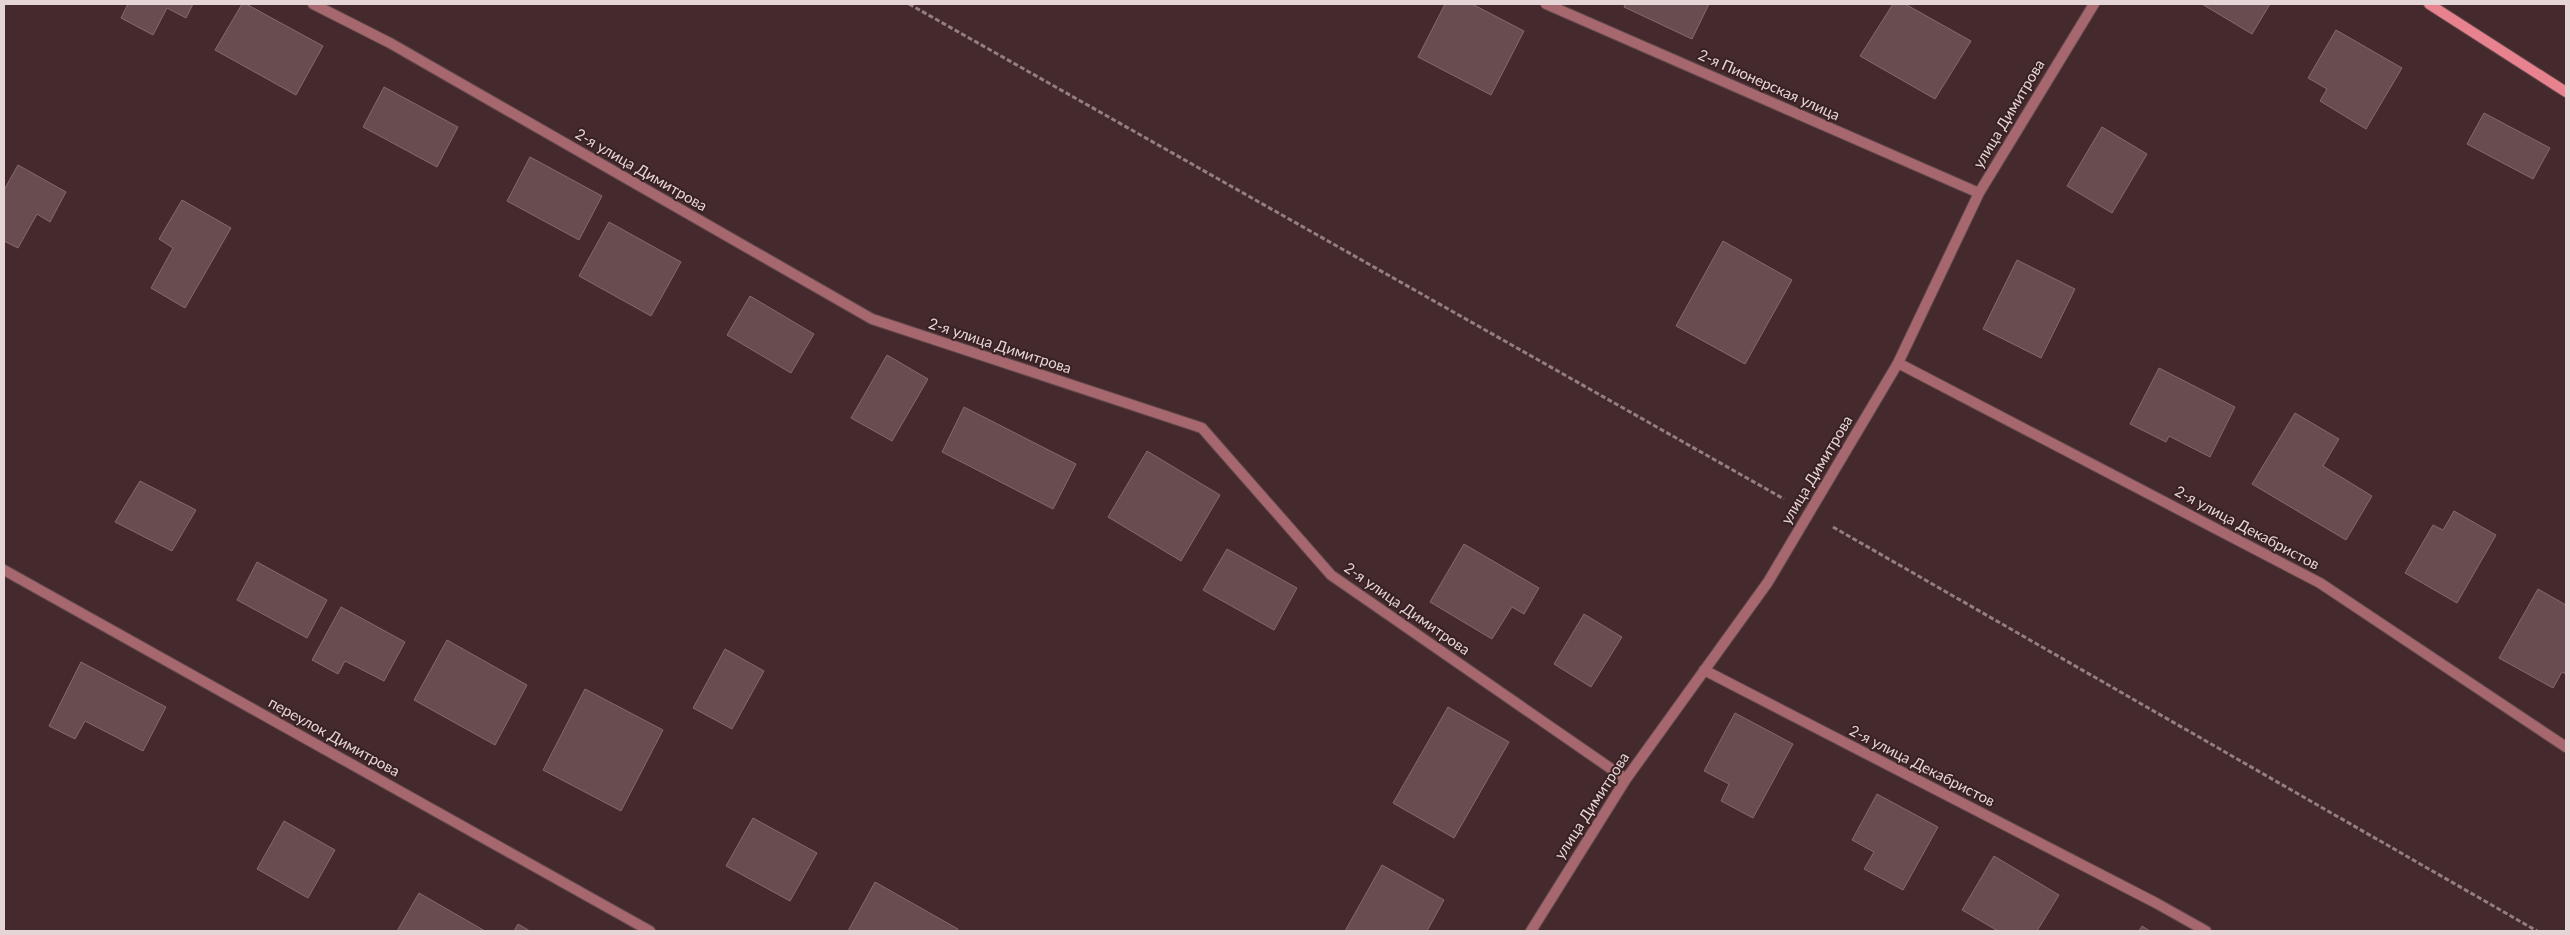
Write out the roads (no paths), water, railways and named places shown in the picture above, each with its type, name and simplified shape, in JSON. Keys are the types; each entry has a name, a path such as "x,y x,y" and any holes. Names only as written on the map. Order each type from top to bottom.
{"street":[{"name":"2-я улица Димитрова","path":"313,4 390,43 872,319 1202,428 1332,575 1626,780"},
{"name":"2-я Пионерская улица","path":"1546,4 1979,193"},
{"name":"улица Димитрова","path":"1531,931 1626,780 1768,582 1898,363 1979,193 2094,4"},
{"path":"2429,4 2566,92"},
{"name":"2-я улица Декабристов","path":"1898,363 2320,583 2566,747"},
{"name":"переулок Димитрова","path":"4,570 650,931"},
{"name":"2-я улица Декабристов","path":"1704,670 2156,903 2206,931"}]}
